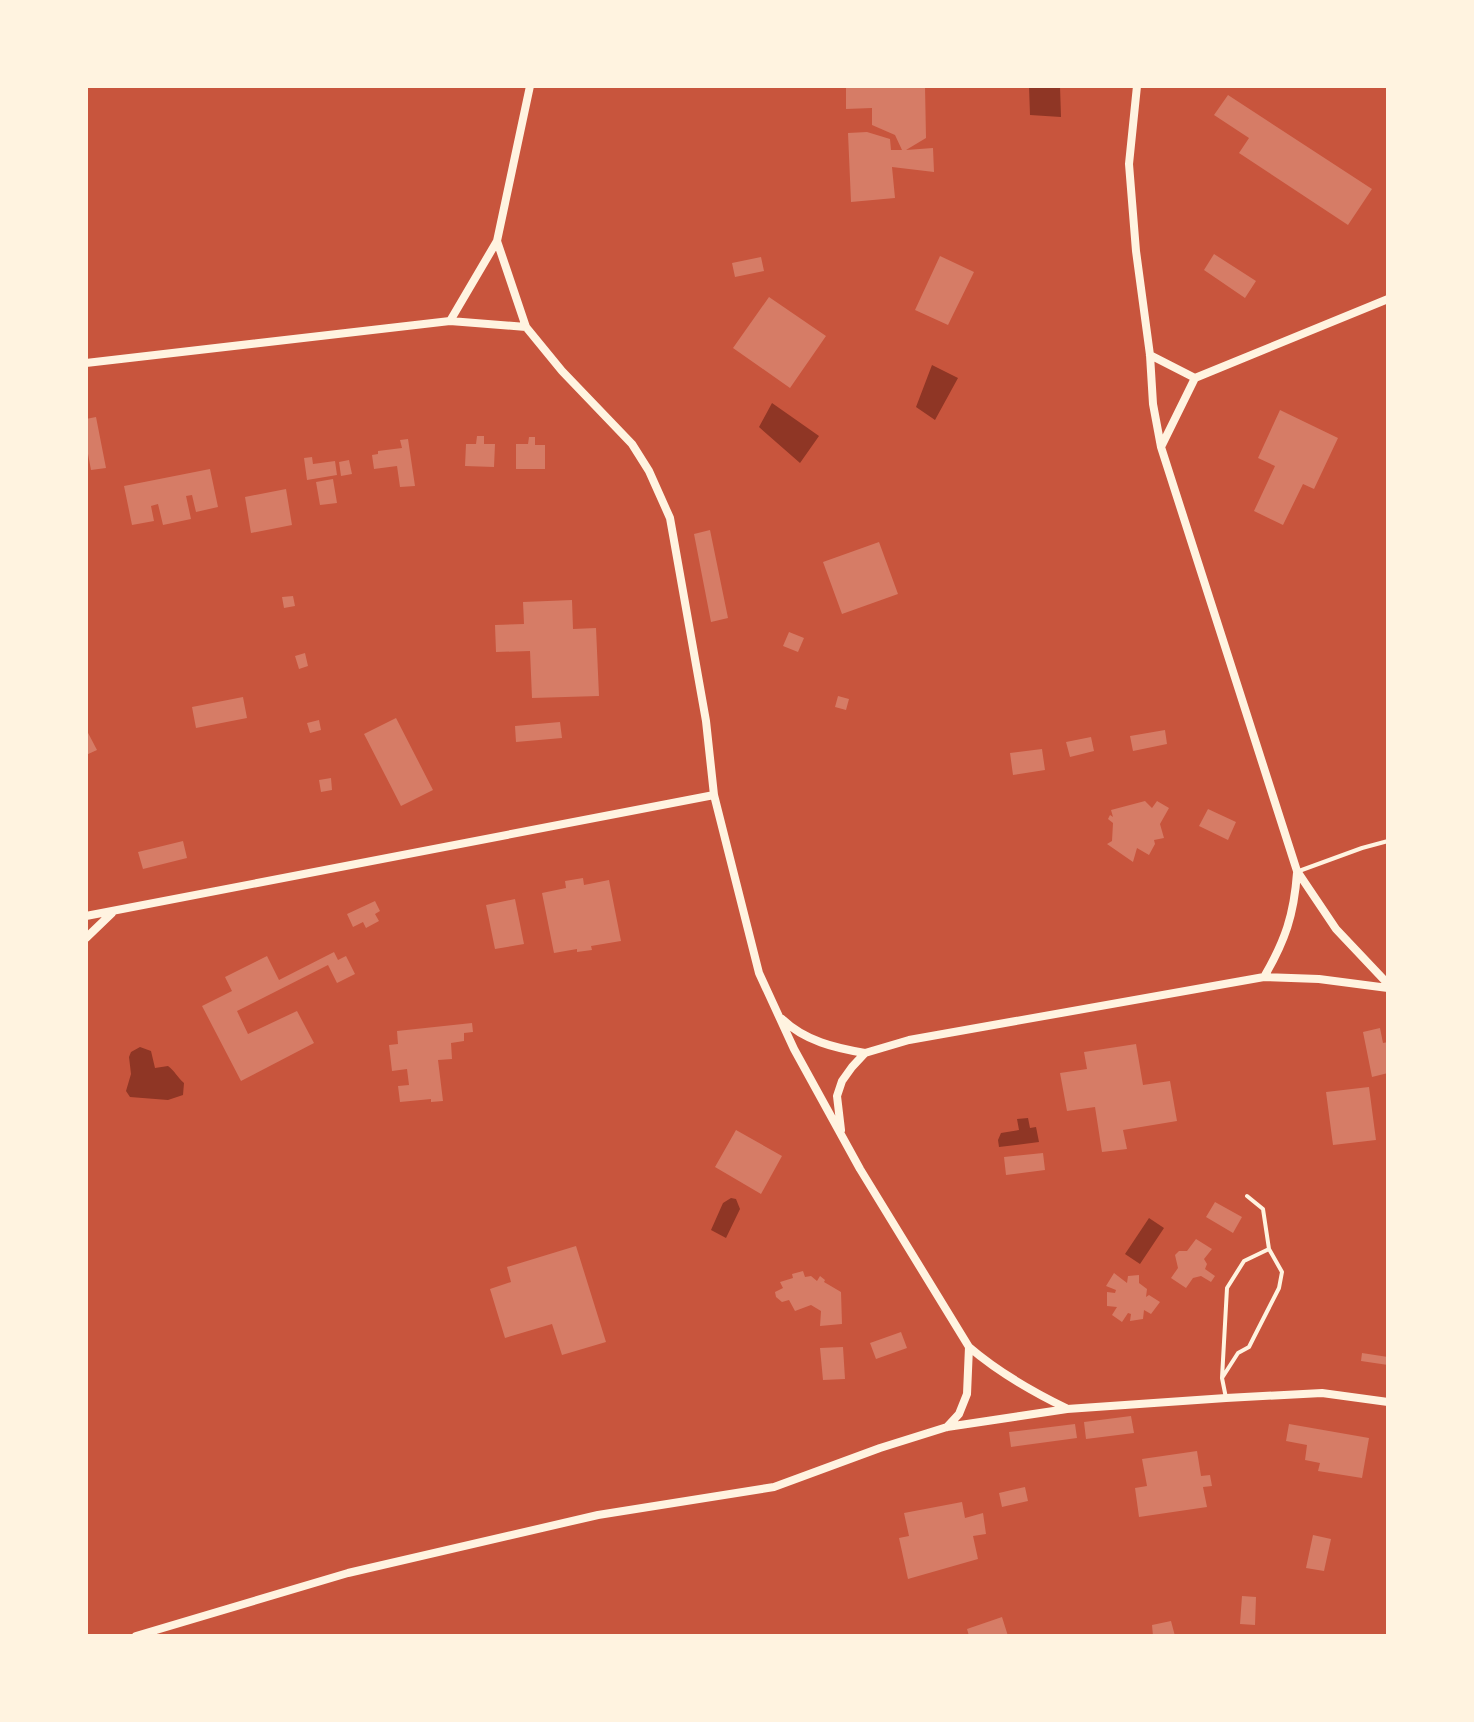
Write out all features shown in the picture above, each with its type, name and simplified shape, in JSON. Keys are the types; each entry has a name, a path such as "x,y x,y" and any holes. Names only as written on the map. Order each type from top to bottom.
{"street":[{"path":"450,321 497,241 530,86"},
{"path":"1137,86 1129,164 1153,404 1161,447 1297,871 1336,929 1388,986"},
{"path":"497,241 526,327 562,371 632,444 649,471 670,518 706,721 714,795 759,973 776,1013 841,1135 969,1347 1029,1390 1067,1409"},
{"path":"1161,447 1195,378 1388,299"},
{"path":"86,363 450,321 526,327"},
{"path":"1150,355 1195,378"},
{"path":"86,916 714,795"},
{"path":"1264,977 1288,931 1295,908 1297,871"},
{"path":"86,938 113,912"},
{"path":"776,1013 792,1028 811,1039 865,1053 909,1040 1264,977 1388,986"},
{"path":"841,1135 837,1096 842,1081 865,1053"},
{"path":"947,1427 959,1414 967,1394 969,1347"},
{"path":"136,1636 348,1573 583,1518 774,1487 947,1427 1067,1409 1226,1398 1322,1393 1388,1402"}],"lane":[{"path":"1297,871 1388,841"},
{"path":"1222,1378 1238,1353 1249,1347 1279,1288 1282,1272 1269,1249 1263,1209 1247,1196"},
{"path":"1226,1398 1222,1378 1227,1288 1244,1261 1269,1249"}],"shaded area":[{"path":"1029,86 1060,86 1061,117 1030,115"},
{"path":"932,365 958,378 935,420 916,407"},
{"path":"772,403 819,436 800,463 759,427"},
{"path":"140,1047 151,1051 155,1068 168,1066 184,1083 183,1095 168,1100 130,1097 126,1091 131,1074 129,1057"},
{"path":"1028,1118 1030,1128 1036,1127 1039,1142 999,1147 1001,1133 1019,1130 1017,1119"},
{"path":"731,1198 736,1199 740,1209 726,1238 711,1230 723,1203"},
{"path":"1149,1218 1164,1228 1140,1264 1125,1254"}],"building":[{"path":"846,86 925,86 926,138 906,150 933,148 934,172 892,167 895,198 851,202 848,133 867,132 890,139 891,150 902,150 895,135 872,125 872,108 846,109"},
{"path":"1228,95 1372,189 1348,225 1239,153 1249,138 1214,115"},
{"path":"1214,254 1256,281 1245,298 1204,270"},
{"path":"940,256 974,272 948,325 915,310"},
{"path":"761,257 764,271 735,277 732,263"},
{"path":"769,297 826,336 790,388 733,348"},
{"path":"1280,410 1338,438 1314,489 1303,484 1283,525 1254,511 1275,466 1258,458"},
{"path":"96,417 106,468 91,470 86,419"},
{"path":"477,436 484,436 484,444 495,444 494,467 465,466 466,444 476,444"},
{"path":"529,437 535,437 535,445 545,445 545,469 516,469 516,444 528,444"},
{"path":"408,439 415,486 400,487 397,466 374,469 372,455 378,454 378,451 402,448 400,440"},
{"path":"312,457 313,464 335,461 337,475 307,480 304,458"},
{"path":"349,460 352,474 341,476 339,462"},
{"path":"210,469 218,507 196,512 192,495 186,496 191,519 163,525 158,504 151,506 154,521 132,525 124,486"},
{"path":"333,479 337,503 320,505 316,482"},
{"path":"286,489 292,525 251,533 245,497"},
{"path":"710,530 728,618 711,622 694,534"},
{"path":"879,542 898,594 842,614 823,562"},
{"path":"293,596 295,606 284,608 282,597"},
{"path":"572,600 573,629 596,628 599,696 532,698 530,651 496,652 495,625 524,624 523,602"},
{"path":"789,632 804,638 798,652 783,646"},
{"path":"305,653 308,666 299,669 295,656"},
{"path":"838,696 849,699 846,710 835,707"},
{"path":"243,697 247,718 196,728 192,707"},
{"path":"396,718 433,790 401,806 364,734"},
{"path":"319,720 321,730 310,733 307,723"},
{"path":"560,722 562,738 516,742 515,726"},
{"path":"86,729 97,750 86,755"},
{"path":"1165,730 1167,744 1133,751 1130,736"},
{"path":"1091,737 1094,751 1070,757 1066,742"},
{"path":"1042,749 1045,770 1013,775 1010,753"},
{"path":"331,778 332,790 321,792 319,780"},
{"path":"1145,801 1152,808 1157,801 1169,808 1160,824 1164,838 1154,840 1149,855 1137,848 1133,862 1107,844 1112,841 1113,823 1108,819 1110,815 1113,817 1111,810"},
{"path":"1208,809 1236,822 1228,840 1199,826"},
{"path":"183,841 187,858 143,869 138,852"},
{"path":"583,878 584,885 609,880 621,941 591,946 592,950 554,953 542,893 566,888 565,881"},
{"path":"515,899 524,944 495,949 486,905"},
{"path":"375,901 380,911 375,914 379,921 366,928 363,922 353,927 347,914"},
{"path":"334,952 338,960 346,956 355,974 337,983 328,965 237,1011 248,1034 297,1011 314,1043 241,1081 202,1006 232,991 225,977 267,956 279,980"},
{"path":"472,1023 473,1032 464,1033 464,1041 451,1043 452,1059 438,1060 443,1101 400,1102 398,1086 409,1085 407,1069 392,1071 389,1045 398,1044 397,1031"},
{"path":"1380,1028 1383,1043 1388,1042 1388,1073 1372,1077 1363,1032"},
{"path":"1136,1044 1143,1085 1170,1081 1177,1121 1123,1130 1127,1149 1102,1152 1095,1107 1067,1111 1060,1073 1087,1069 1084,1052"},
{"path":"1369,1087 1376,1140 1333,1145 1326,1092"},
{"path":"736,1130 782,1156 761,1194 715,1167"},
{"path":"1043,1153 1045,1170 1006,1175 1004,1157"},
{"path":"1215,1202 1242,1217 1233,1233 1206,1217"},
{"path":"1196,1239 1212,1249 1204,1259 1207,1264 1205,1269 1215,1276 1211,1282 1201,1276 1193,1278 1186,1288 1171,1278 1178,1268 1175,1255 1179,1251 1187,1251"},
{"path":"576,1246 606,1342 562,1355 552,1324 505,1338 490,1289 511,1282 507,1267"},
{"path":"803,1271 805,1277 811,1276 817,1281 820,1276 841,1292 842,1324 820,1326 821,1311 811,1305 795,1311 789,1300 782,1302 776,1297 775,1292 783,1288 780,1282"},
{"path":"1114,1273 1127,1283 1128,1276 1139,1275 1139,1283 1147,1289 1146,1297 1149,1295 1160,1302 1151,1314 1144,1310 1143,1319 1130,1321 1131,1314 1128,1313 1122,1322 1112,1315 1117,1307 1107,1306 1107,1292 1115,1293 1116,1290 1106,1286"},
{"path":"901,1332 907,1348 876,1359 870,1343"},
{"path":"843,1347 845,1379 823,1380 820,1348"},
{"path":"1362,1353 1388,1357 1388,1365 1361,1361"},
{"path":"1131,1416 1134,1433 1086,1439 1084,1422"},
{"path":"1075,1424 1077,1438 1011,1447 1009,1432"},
{"path":"1289,1424 1369,1438 1362,1478 1318,1471 1320,1463 1305,1460 1307,1445 1286,1441"},
{"path":"1197,1451 1201,1476 1210,1475 1212,1486 1203,1487 1207,1507 1139,1517 1135,1488 1147,1486 1142,1459"},
{"path":"1025,1487 1028,1501 1002,1507 999,1493"},
{"path":"962,1502 965,1518 983,1513 986,1534 973,1536 978,1559 908,1579 899,1538 909,1536 904,1513"},
{"path":"1313,1535 1331,1539 1324,1571 1306,1568"},
{"path":"1242,1596 1256,1597 1255,1625 1240,1624"},
{"path":"1002,1617 1008,1636 969,1636 967,1629"},
{"path":"1171,1621 1175,1636 1153,1636 1152,1625"}]}
